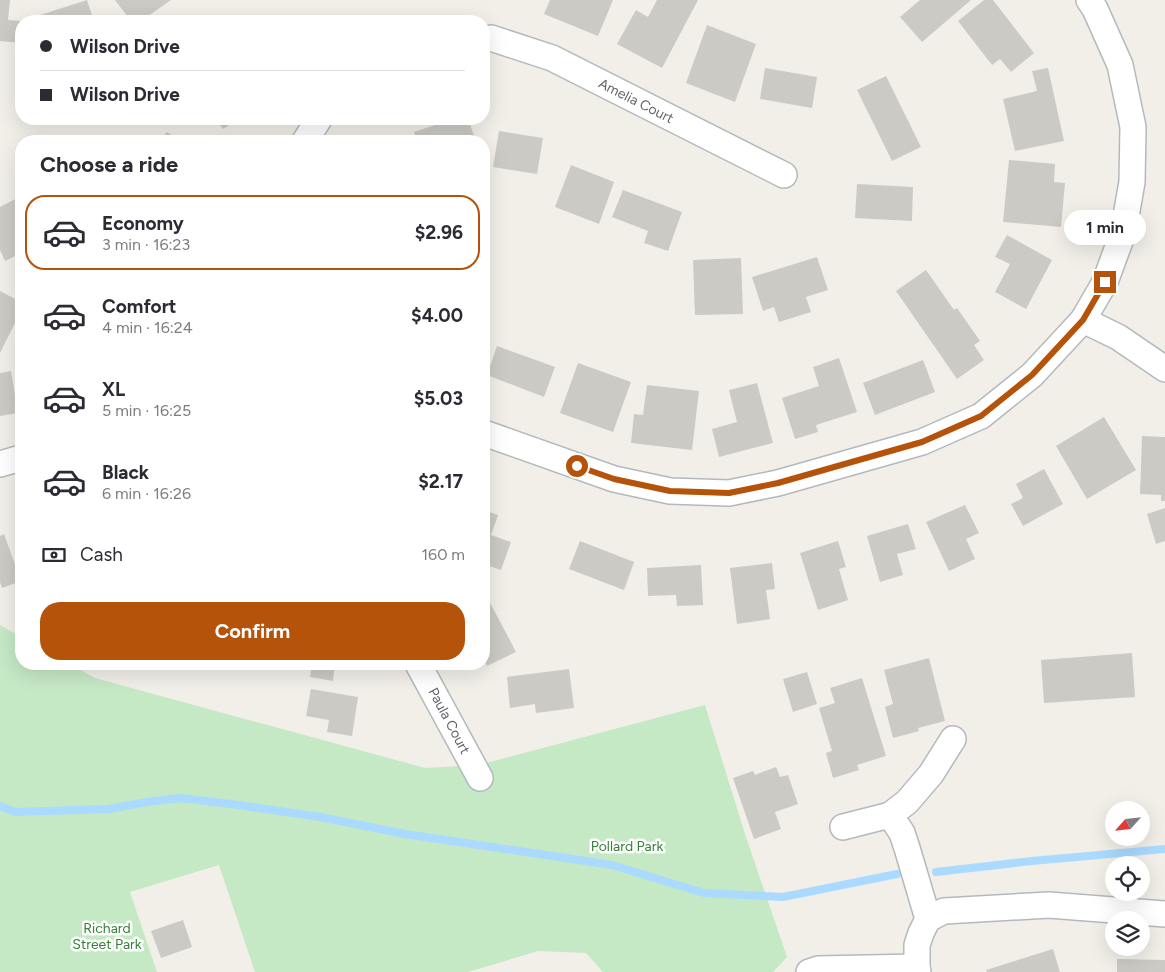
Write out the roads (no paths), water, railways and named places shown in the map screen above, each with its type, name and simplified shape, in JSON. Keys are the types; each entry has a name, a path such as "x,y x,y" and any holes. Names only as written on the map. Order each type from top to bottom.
{"street":[{"path":"490,435 614,479 670,491 729,493 778,483 922,442 981,416 1032,375 1083,320 1105,282 1123,233 1132,182 1133,127 1120,65 1095,9 1089,0"},
{"name":"Amelia Court","path":"490,38 552,58 784,175"},
{"path":"1083,320 1118,337 1165,369"},
{"path":"0,464 15,460"},
{"name":"Paula Court","path":"421,670 480,778"},
{"path":"843,827 890,815 907,802 932,774 953,740"},
{"path":"890,815 902,833 908,848 928,920"},
{"path":"809,972 818,969 918,970 917,945 921,932 928,920 944,911 1049,905 1165,914"}],"waterway":[{"path":"0,806 15,812 109,809 180,798 231,804 320,817 405,834 612,865 704,893 783,897 897,874"},
{"path":"936,872 1165,849"}],"park label":[{"name":"Pollard Park","path":"627,846"},
{"name":"Richard Street Park","path":"107,936"}]}
